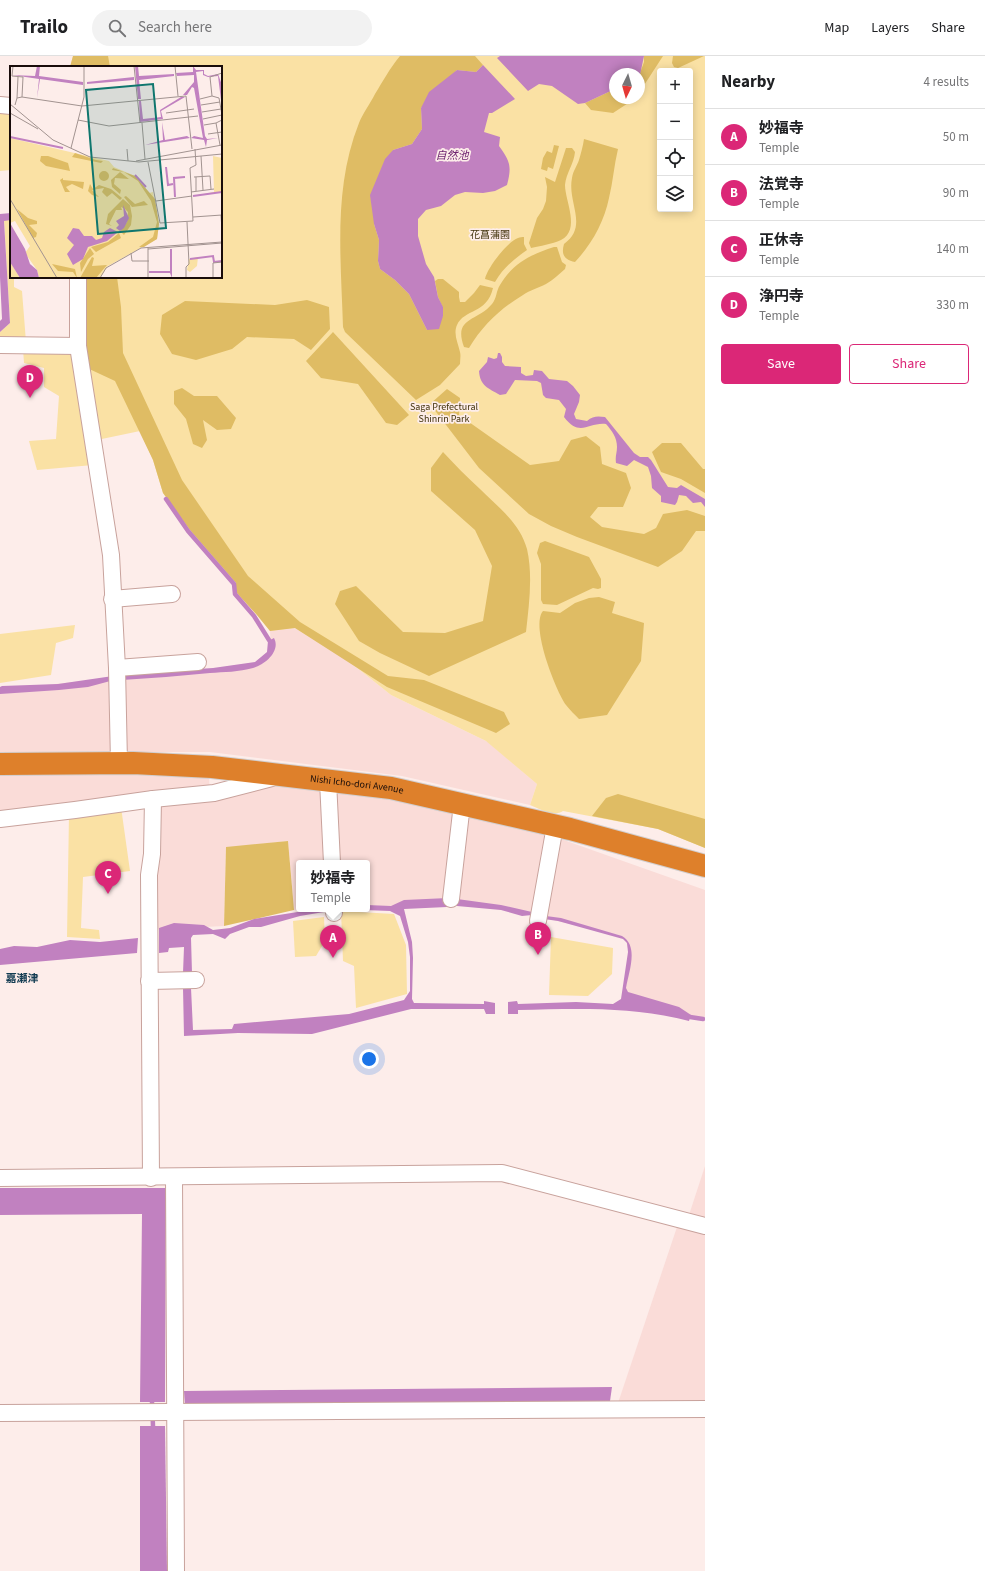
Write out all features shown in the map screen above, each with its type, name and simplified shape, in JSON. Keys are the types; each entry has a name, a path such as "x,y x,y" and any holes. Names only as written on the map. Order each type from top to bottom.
{"highway":[{"name":"Nishi Icho-dori Avenue","path":"0,764 120,763 212,767 391,788 555,826 705,866"}],"street":[{"path":"0,105 10,106"},
{"path":"78,278 78,346 111,555 120,763"},
{"path":"0,346 1,344 78,346"},
{"path":"112,599 172,594"},
{"path":"117,668 198,662"},
{"path":"0,819 75,810 153,798 214,793 282,775"},
{"path":"328,781 332,860"},
{"path":"151,1178 149,876 152,854 153,798"},
{"path":"451,899 462,804"},
{"path":"539,916 555,826"},
{"path":"149,981 189,981"},
{"path":"0,1178 151,1178 502,1174 705,1226"},
{"path":"174,1177 160,1412 176,1571"},
{"path":"0,1413 705,1409"}],"shaded area":[{"path":"295,628 351,663 391,695 488,742 537,784 530,805 402,776 210,752 0,752 0,690 120,677 255,666 271,650 270,631"},
{"path":"0,771 131,771 209,776 210,798 282,785 387,797 558,838 705,890 705,1019 623,1002 629,952 626,941 618,935 502,908 460,903 370,907 370,860 296,860 296,910 294,910 288,841 226,848 224,926 146,930 146,803 0,823"},
{"path":"705,1166 705,1402 618,1403 677,1227 689,1215"}],"green space":[{"name":"Saga Prefectural Shinrin Park","path":"73,56 705,56 705,848 658,829 563,811 559,813 551,813 530,805 537,784 486,741 391,695 351,663 295,628 270,631 236,592 236,583 190,530 163,493 153,460 140,431 97,440 85,367 84,278 222,278 222,66 70,66"},
{"path":"73,56 108,56 110,66 70,66"},
{"path":"400,56 475,56 483,65 476,72 457,70 421,108 422,129 412,144 393,150 374,224 379,240 378,261 380,269 395,280 409,294 427,330 443,316 443,308 438,297 435,281 438,279 443,279 459,292 460,302 465,302 480,285 493,288 486,302 481,307 465,316 457,325 456,335 460,354 460,364 440,385 416,400 345,332 343,327 340,224 345,173 359,123 375,94"},
{"path":"644,56 663,56 645,84 645,68 642,68"},
{"path":"673,56 704,56 678,68 674,67 672,63"},
{"path":"609,92 609,104 627,104 613,113 591,110 585,103"},
{"path":"0,112 10,113 10,170 0,171"},
{"path":"584,139 618,149 607,207 601,224 587,248 575,262 568,260 564,256 563,251 564,244 575,230 576,214 571,187 573,173 579,160"},
{"path":"554,145 559,146 553,169 548,167 547,171 541,169 543,158 547,151 552,153"},
{"path":"566,148 572,148 575,152 565,185 571,222 570,229 567,235 561,240 531,248 529,243 537,218 546,201 547,187 545,177 555,182"},
{"path":"4,220 10,220 10,278 14,278 14,287 22,291 26,342 0,342 0,332 10,323"},
{"path":"524,237 524,244 527,250 509,264 495,282 485,279 490,268 504,249 514,240"},
{"path":"557,247 562,262 566,265 565,269 554,279 531,290 507,306 486,325 469,348 464,347 461,337 464,325 492,304 505,277 516,265 537,253"},
{"path":"84,278 117,278 121,307 123,353 182,480 248,576 300,622 388,676 424,680 504,712 510,724 496,733 387,687 295,628 270,631 236,592 236,583 190,530 163,493 153,460 115,381 85,367"},
{"path":"307,300 329,307 330,329 311,350 294,339 247,337 232,349 196,360 172,354 160,334 162,315 185,301 275,305"},
{"path":"333,332 409,415 397,425 386,423 358,384 321,378 306,361"},
{"path":"23,349 67,350 74,358 93,465 37,470 29,441 56,439 59,396 44,387 44,368 24,363"},
{"path":"182,388 194,396 217,396 236,418 231,429 217,430 203,420 207,440 202,448 193,444 186,419 174,404 174,391"},
{"path":"447,389 460,398 459,415 530,465 559,461 571,440 586,436 600,447 602,464 626,473 631,488 623,507 598,507 590,517 602,527 644,534 656,528 663,514 687,510 705,516 705,531 696,531 682,551 658,567 577,537 551,526 529,514 479,468 430,404"},
{"path":"662,443 681,443 703,469 705,469 705,493 681,479 661,472 652,452"},
{"path":"443,452 508,516 519,531 524,540 529,559 529,601 526,632 429,676 380,653 359,641 335,604 340,591 356,586 403,632 445,633 483,621 492,566 475,530 431,491 431,468"},
{"path":"545,541 589,557 601,579 601,588 593,588 557,605 543,604 541,600 541,564 537,553 540,543"},
{"path":"599,597 615,602 612,613 644,623 641,661 607,715 579,719 566,705 556,687 542,644 540,619 543,611 560,613 575,603 589,598"},
{"path":"75,625 73,638 56,643 51,675 0,683 0,634"},
{"path":"618,794 705,819 705,848 658,829 592,816 606,798"},
{"path":"121,807 130,871 83,877 81,928 99,930 100,939 67,937 69,814"},
{"path":"288,841 294,910 224,926 226,847"},
{"path":"341,912 394,914 406,945 407,994 356,1008 354,966 343,961"},
{"path":"324,917 325,941 316,956 295,957 293,921"},
{"path":"551,937 613,948 612,974 588,996 549,995"}],"water":[{"path":"500,56 644,56 641,68 609,68 609,92 585,103 578,104 552,86 539,84 528,91 497,58"},
{"name":"自然池","path":"483,65 515,99 492,113 489,113 484,132 500,137 499,146 508,160 510,168 509,178 507,185 495,191 483,193 465,192 455,195 441,206 426,210 418,219 418,236 426,264 434,277 438,297 443,307 443,316 439,329 427,330 409,294 395,280 380,269 378,261 379,240 374,224 370,195 385,159 393,150 412,144 422,129 421,108 429,92 457,70 476,72"},
{"path":"10,213 10,220 4,221 10,323 0,332 0,321 2,319 0,214"},
{"path":"498,353 500,353 502,362 505,366 521,367 521,373 526,376 533,375 534,370 542,371 549,379 567,381 580,395 574,414 576,419 587,421 595,417 605,417 634,453 640,457 648,457 651,460 668,487 677,488 681,485 705,499 705,507 701,502 693,503 686,496 679,495 675,505 661,502 661,496 652,488 651,476 648,467 634,460 627,466 616,463 616,440 606,424 584,428 575,427 564,417 566,409 559,400 546,398 543,395 541,383 537,381 515,380 506,394 500,395 485,386 481,380 479,371 487,362 488,357 494,359 497,358"},
{"path":"274,638 276,643 271,657 267,661 253,668 232,672 122,680 121,674 213,668 255,662 267,652 268,641"},
{"path":"113,676 114,680 88,687 0,694 0,687 2,686 58,684"},
{"path":"448,898 447,907 404,909 412,942 412,999 414,1003 484,1004 484,1001 495,1003 495,1014 486,1014 484,1009 411,1009 312,1034 238,1033 184,1036 183,988 191,988 193,1030 232,1029 234,1024 349,1014 404,1000 410,991 410,957 408,942 400,916 390,911 370,910 370,905 391,906 404,900"},
{"path":"457,899 501,905 532,912 532,915 522,916 501,910 457,906"},
{"path":"297,912 324,912 300,916 261,927 249,927 230,934 225,939 213,934 193,935 191,938 192,973 183,973 184,947 169,948 168,952 159,953 159,928 174,923 204,925 213,930 230,928 254,919"},
{"path":"546,916 561,918 622,936 627,940 632,952 631,967 626,988 628,992 679,1007 691,1015 689,1021 646,1013 604,1010 518,1010 518,1014 508,1014 508,1002 517,1001 518,1004 576,1002 613,1004 621,999 628,952 627,943 623,939 558,921 544,919"},
{"path":"138,938 137,953 0,965 0,949 14,946 37,947 70,940 100,942"},
{"path":"0,1188 166,1188 165,1402 140,1402 142,1214 0,1215"},
{"path":"612,1387 610,1401 185,1406 184,1391"},
{"path":"140,1426 165,1426 167,1571 140,1571"}],"waterway":[{"path":"166,499 188,531 234,584 235,594 254,616 269,640"},
{"path":"690,1017 703,1019"},
{"path":"152,1402 153,1426"}],"place":[{"name":"浄円寺","path":"30,398"},
{"name":"正休寺","path":"108,894"},
{"name":"法覚寺","path":"538,955"},
{"name":"妙福寺","path":"333,958"}],"district":[{"name":"嘉瀬津","path":"22,978"}],"park label":[{"name":"花菖蒲園","path":"490,235"}]}
